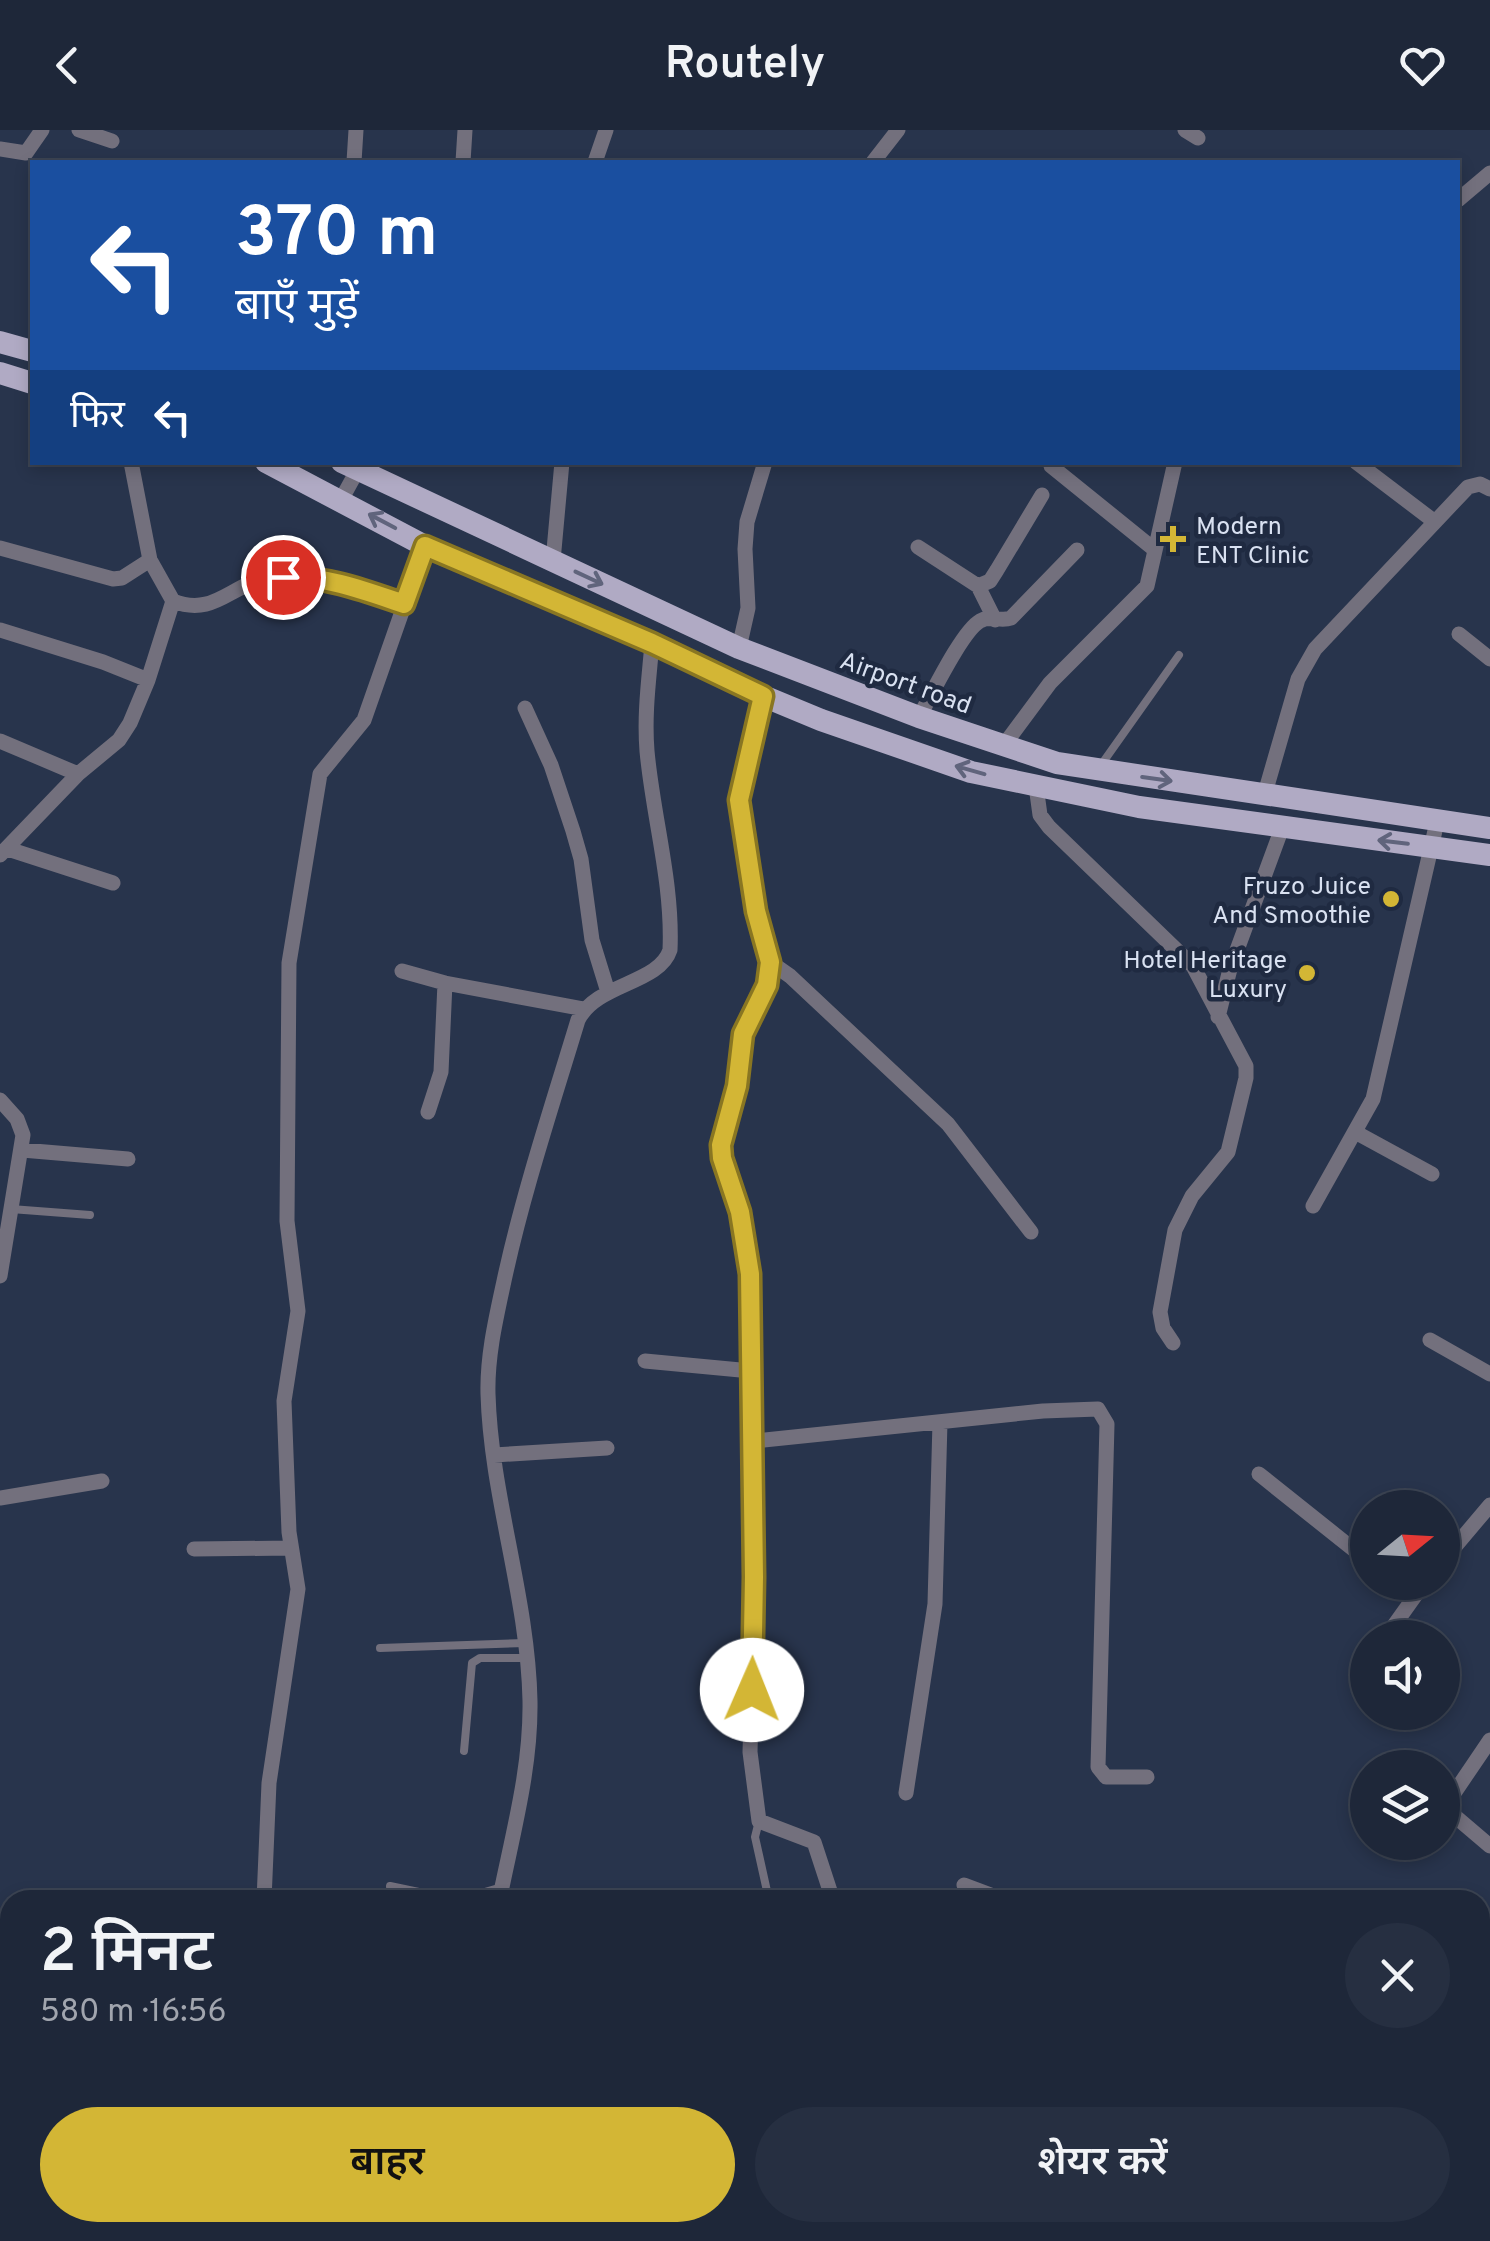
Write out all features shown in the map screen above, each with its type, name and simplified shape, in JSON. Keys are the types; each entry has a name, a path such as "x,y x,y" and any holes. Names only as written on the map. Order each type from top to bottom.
{"main road":[{"path":"0,342 30,350"},
{"path":"0,373 30,381"},
{"path":"272,465 425,546 652,643 763,696 971,772 1139,807 1490,855"},
{"name":"Airport road","path":"355,465 739,648 919,717 1057,764 1490,828"}],"street":[{"path":"0,149 26,153 42,130"},
{"path":"78,130 112,140"},
{"path":"354,160 356,130"},
{"path":"464,160 465,130"},
{"path":"596,160 606,130"},
{"path":"875,160 898,130"},
{"path":"1460,198 1490,173"},
{"path":"113,883 4,852 78,774 118,740 130,723 148,680 172,602 150,560 132,465"},
{"path":"341,500 355,465"},
{"path":"553,561 562,465"},
{"path":"739,648 748,608 747,522 765,465"},
{"path":"1004,745 1050,682 1144,591 1174,465"},
{"path":"1360,465 1435,522"},
{"path":"1051,466 1155,550"},
{"path":"1265,793 1305,664 1334,628 1468,487 1487,483"},
{"path":"978,586 990,581 1042,496"},
{"path":"264,1890 269,1783 298,1589 284,1401 298,1311 287,1220 290,963 320,774 364,720 425,546"},
{"path":"918,547 978,586 995,620"},
{"path":"0,548 113,580 150,560"},
{"path":"919,717 978,622 1012,618 1077,550"},
{"path":"172,602 200,607 265,578 310,577 339,582 404,604"},
{"path":"0,630 148,680"},
{"path":"1459,634 1490,659"},
{"path":"503,1890 529,1746 526,1650 494,1455 488,1369 498,1306 527,1187 584,1009 608,992 655,969 667,960 670,950 663,857 647,749 652,643"},
{"path":"763,696 739,800 756,911 770,962 767,985 743,1034 737,1086 721,1145 746,1244 754,1441 750,1752 758,1821 814,1842 829,1890"},
{"path":"525,708 551,765 574,831 592,940 608,992"},
{"path":"0,741 78,774"},
{"path":"1036,786 1040,815 1193,966 1218,1017 1242,1053 1246,1078 1228,1152 1192,1196 1175,1230 1160,1312 1172,1343"},
{"path":"1313,1206 1373,1098 1437,822"},
{"path":"1218,1017 1230,969 1282,828"},
{"path":"770,962 790,976 948,1124 1032,1232"},
{"path":"402,971 445,984 584,1009"},
{"path":"428,1112 441,1072 445,984"},
{"path":"0,1100 20,1126 22,1150 7,1214 0,1276"},
{"path":"1355,1132 1432,1174"},
{"path":"22,1150 128,1160"},
{"path":"1430,1340 1490,1374"},
{"path":"645,1361 751,1371"},
{"path":"754,1441 1098,1409 1106,1424 1098,1767 1106,1776 1147,1777"},
{"path":"906,1792 936,1604 940,1422"},
{"path":"494,1455 607,1448"},
{"path":"1259,1474 1350,1546"},
{"path":"0,1498 102,1481"},
{"path":"1460,1541 1490,1505"},
{"path":"194,1550 292,1548"},
{"path":"1490,1740 1446,1804 1450,1812 1490,1846"},
{"path":"964,1885 977,1890"}],"lane":[{"path":"1098,770 1180,654"},
{"path":"7,1214 90,1215"},
{"path":"380,1648 526,1650"},
{"path":"464,1752 472,1663 526,1650"},
{"path":"758,1821 754,1837 767,1890"},
{"path":"390,1886 409,1890"}],"place":[{"name":"Modern ENT Clinic","path":"1173,539"},
{"name":"Fruzo Juice And Smoothie","path":"1391,899"},
{"name":"Hotel Heritage Luxury","path":"1307,973"}],"route":[{"path":"283,577 339,582 404,604 425,546 652,643 763,696 739,800 756,911 770,962 767,985 743,1034 737,1086 721,1145 740,1212 750,1274 754,1441 752,1690"}]}
